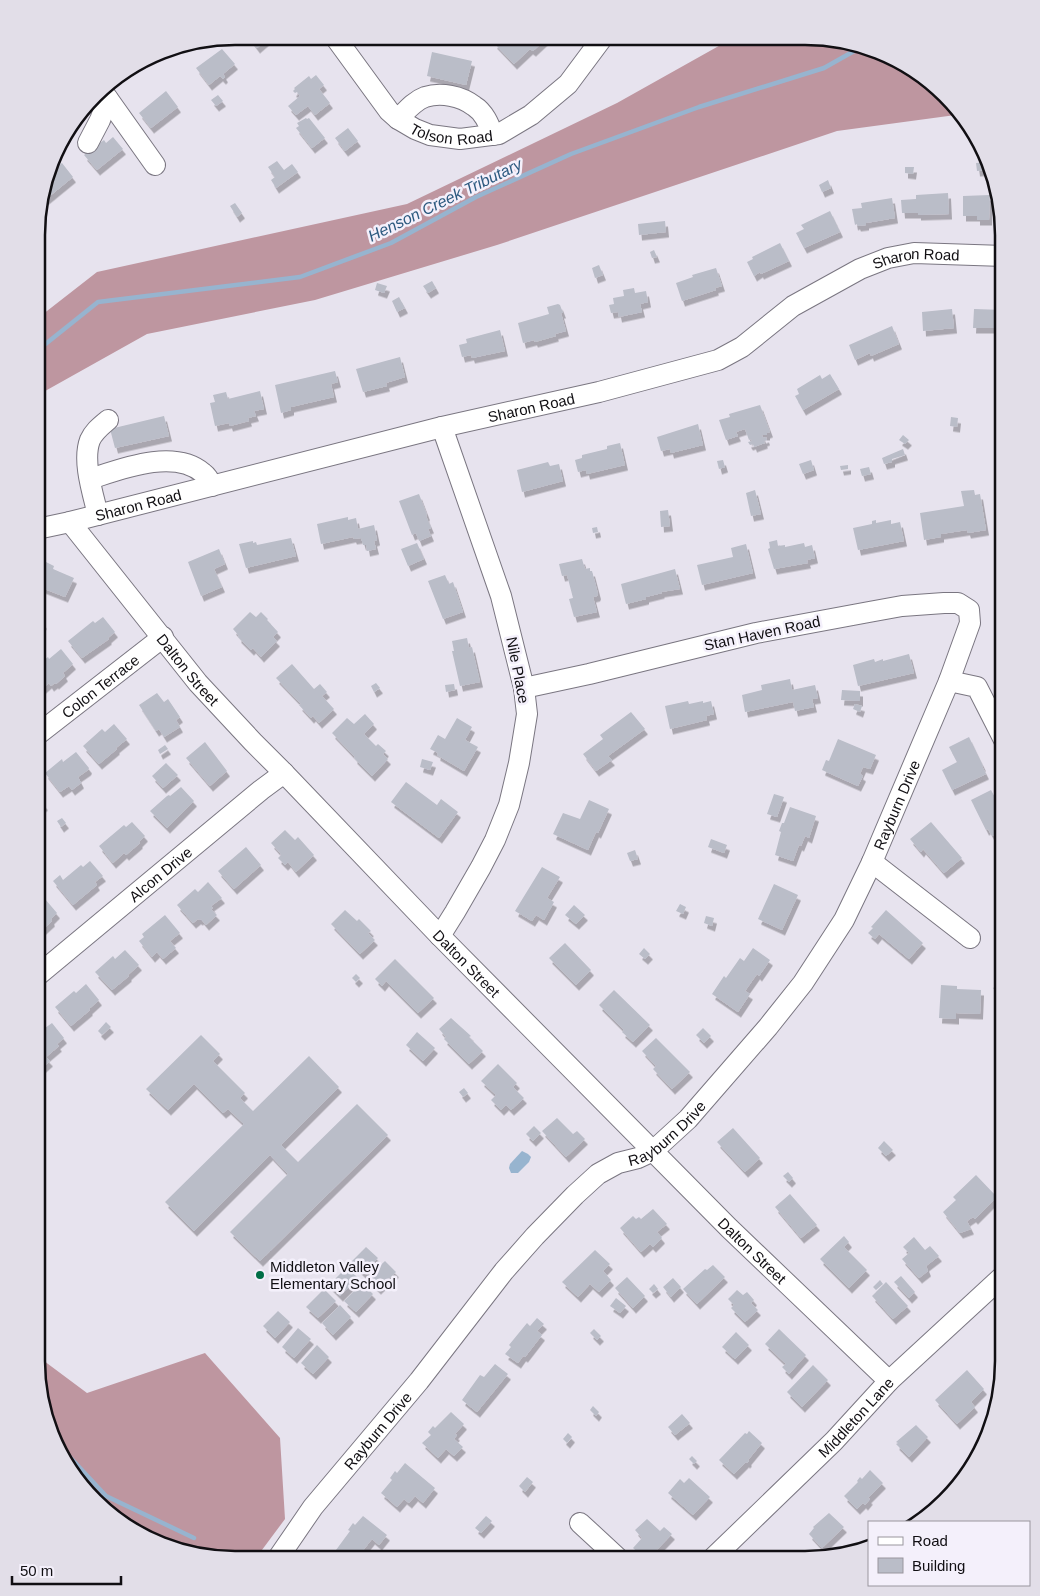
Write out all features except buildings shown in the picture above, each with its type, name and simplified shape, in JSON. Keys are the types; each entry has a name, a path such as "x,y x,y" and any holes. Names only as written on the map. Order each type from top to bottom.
{"street":[{"name":"Tolson Road","path":"341,45 389,111 398,119 430,135 460,139 499,134 531,116 568,84 597,45"},
{"path":"398,119 414,103 425,97 436,95 451,96 475,106 488,123 493,135"},
{"path":"106,96 155,164"},
{"path":"88,143 100,120 104,98"},
{"name":"Sharon Road","path":"45,527 442,427 599,392 718,360 742,347 793,306 860,269 888,258 914,253 995,256"},
{"path":"98,515 87,458 90,441 95,431 108,420"},
{"name":"Nile Place","path":"440,936 481,867 495,840 509,805 520,763 526,714 524,688 501,596 442,427"},
{"path":"90,479 153,461 186,463 204,473 212,486"},
{"name":"Dalton Street","path":"70,522 198,683 253,742 440,936 729,1228 889,1381"},
{"name":"Stan Haven Road","path":"524,688 756,633 902,606 944,603 963,606 968,610 970,623 964,641"},
{"name":"Colon Terrace","path":"45,729 163,637"},
{"name":"Rayburn Drive","path":"283,1551 313,1507 419,1381 504,1271 535,1236 574,1195 598,1174 618,1163 638,1158 653,1151 688,1119 768,1027 803,983 844,920 872,862 964,641"},
{"path":"949,680 977,687 995,722"},
{"name":"Alcon Drive","path":"45,969 284,773"},
{"path":"872,862 970,938"},
{"name":"Middleton Lane","path":"721,1551 834,1441 889,1381 995,1283"},
{"path":"580,1523 610,1551"}],"shaded area":[{"path":"721,45 817,45 854,51 878,59 900,70 921,84 953,115 837,131 497,245 315,300 147,334 45,391 45,313 97,272 407,204 617,103"},
{"path":"205,1353 280,1438 285,1519 261,1551 223,1551 186,1545 162,1537 140,1526 110,1504 84,1477 70,1456 59,1434 51,1410 45,1362 87,1393"}],"water":[{"path":"522,1151 531,1157 529,1162 518,1173 511,1173 510,1164"}],"waterway":[{"name":"Henson Creek Tributary","path":"45,344 98,302 300,277 391,243 476,197 571,154 699,107 824,68 854,51"},
{"path":"73,1460 106,1496 194,1538"}],"place":[{"name":"Middleton Valley Elementary School","path":"260,1275"}]}
